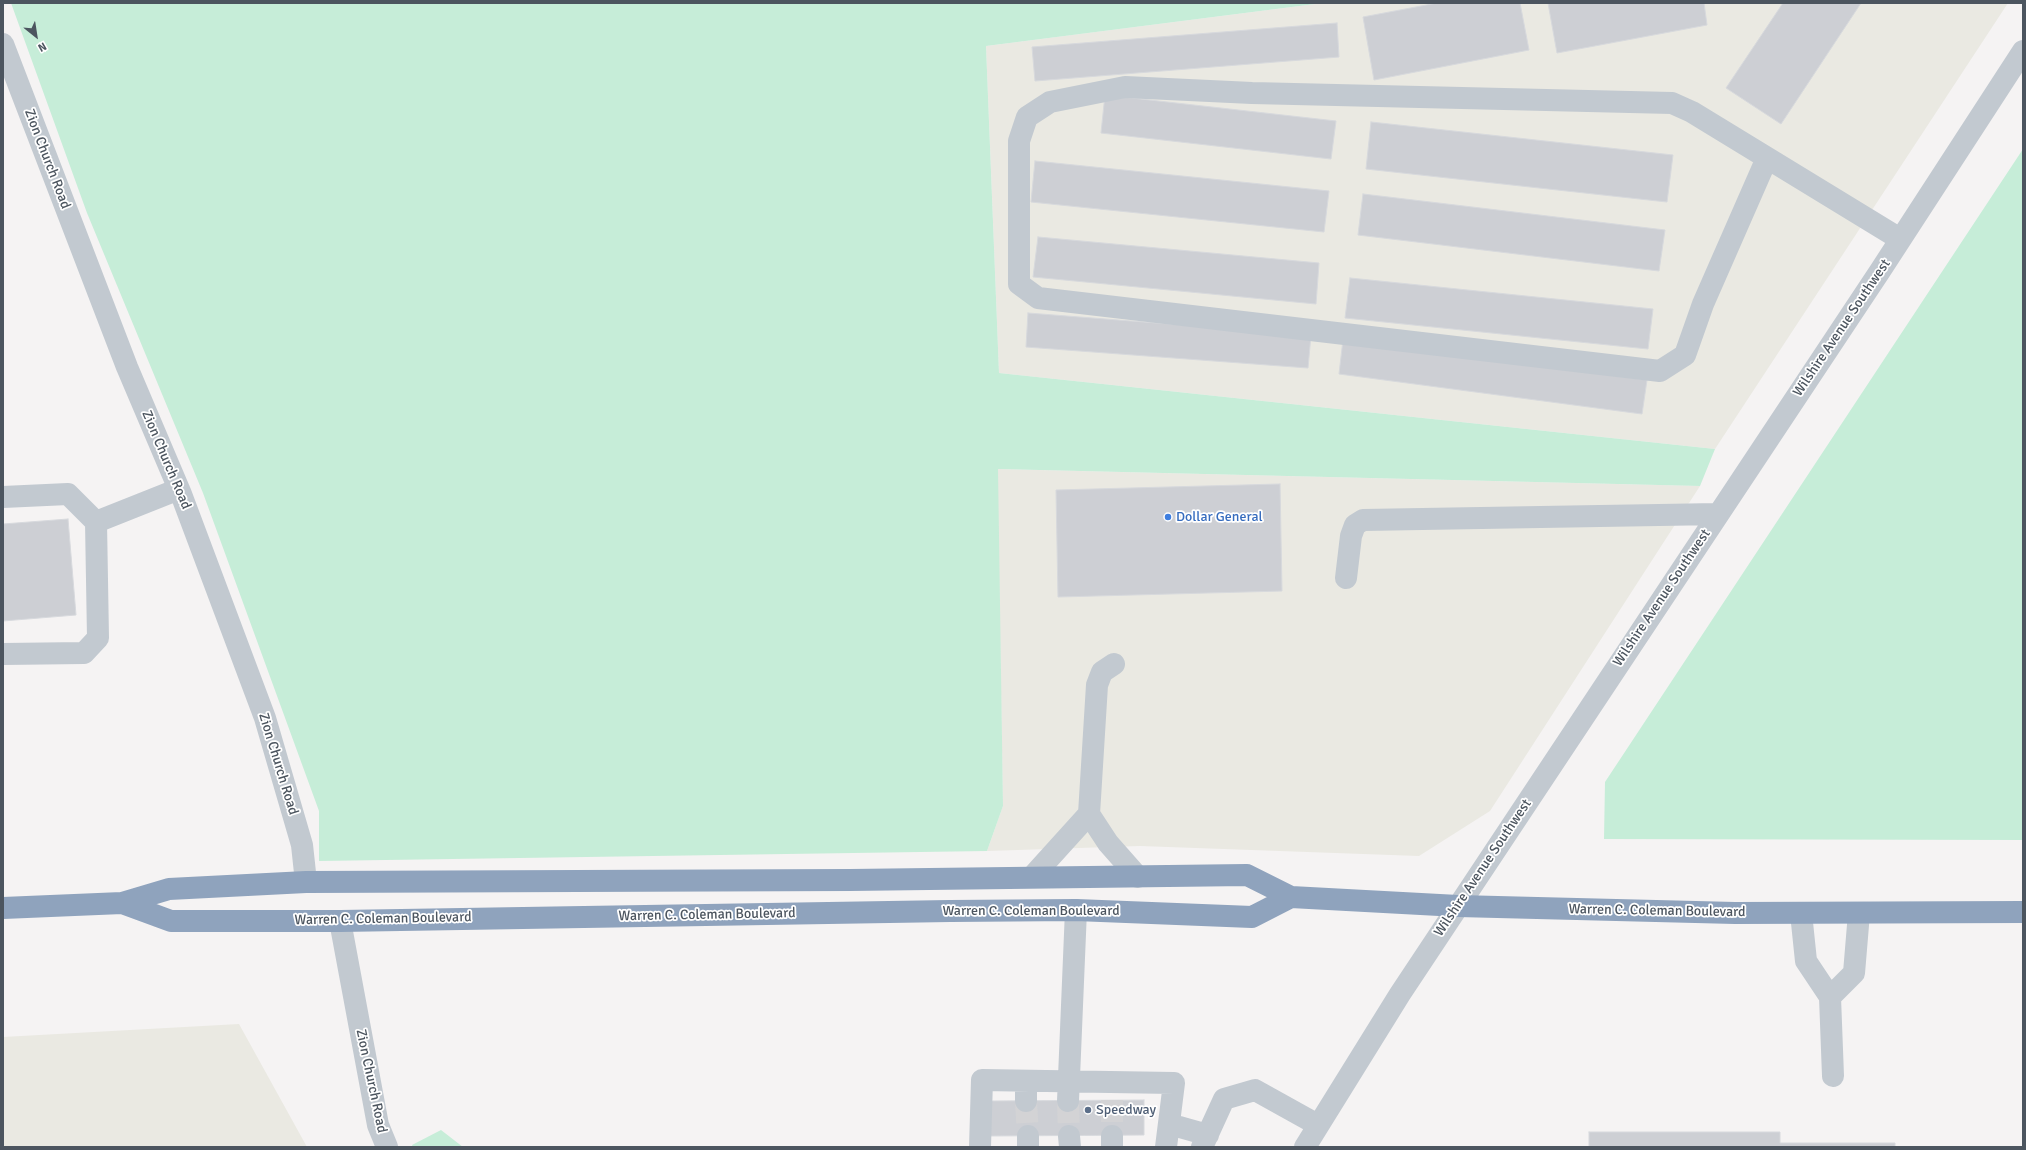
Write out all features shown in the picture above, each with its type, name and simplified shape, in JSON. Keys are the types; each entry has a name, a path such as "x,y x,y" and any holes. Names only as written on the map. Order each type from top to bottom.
{"highway":[{"name":"Warren C. Coleman Boulevard","path":"3,908 122,903 169,889 306,882 842,880 1247,875 1291,897 1458,906 1735,913 2023,912"},
{"name":"Warren C. Coleman Boulevard","path":"122,903 171,921 340,921 1076,910 1252,917 1291,897"}],"street":[{"name":"Zion Church Road","path":"3,44 127,367 179,489 265,718 302,845 306,882"},
{"name":"Wilshire Avenue Southwest","path":"1305,1147 1400,994 2023,51"},
{"path":"1767,158 1703,304 1685,355 1660,371 1038,298 1019,284 1019,141 1027,117 1050,102 1126,87 1268,93 1672,103 1692,112 1900,239"},
{"path":"96,522 179,489"},
{"path":"3,497 68,494 96,522 98,638 84,652 3,654"},
{"path":"1346,578 1351,536 1355,525 1363,520 1718,514"},
{"path":"1114,664 1102,672 1097,685 1089,814 1108,843 1138,877"},
{"path":"1032,877 1089,814"},
{"path":"1068,1091 1076,910"},
{"path":"1801,913 1806,961 1830,997 1833,1076"},
{"path":"1830,997 1854,972 1860,913"},
{"name":"Zion Church Road","path":"340,921 378,1125 387,1147"},
{"path":"980,1147 982,1080 1026,1091 1111,1091 1174,1084 1166,1147"},
{"path":"1169,1124 1205,1141 1224,1099 1255,1090 1318,1125"}],"shaded area":[{"path":"1323,3 2008,3 1715,449 999,373 986,46"},
{"path":"997,469 1700,486 1490,811 1419,856 1140,846 987,851 1003,806"},
{"path":"239,1024 307,1147 3,1147 3,1037"}],"green space":[{"path":"11,3 1323,3 986,46 999,373 1715,449 1700,486 998,469 1003,806 987,851 319,861 319,811 203,493 87,213"},
{"path":"2023,149 2023,840 1604,839 1605,782"},
{"path":"441,1130 463,1147 413,1147 412,1145"}],"building":[{"path":"1437,3 1520,3 1529,50 1374,80 1363,17"},
{"path":"1548,3 1704,3 1707,25 1557,53"},
{"path":"1783,3 1861,3 1781,124 1726,88"},
{"path":"1337,23 1339,57 1035,81 1032,47"},
{"path":"1105,95 1336,121 1331,159 1101,133"},
{"path":"1371,122 1673,155 1667,202 1366,169"},
{"path":"1035,161 1329,191 1324,232 1031,202"},
{"path":"1363,194 1665,230 1659,271 1358,235"},
{"path":"1038,237 1319,263 1316,304 1033,277"},
{"path":"1350,278 1653,309 1648,349 1345,318"},
{"path":"1028,313 1311,335 1308,368 1026,347"},
{"path":"1343,340 1647,380 1642,414 1339,374"},
{"name":"Dollar General","path":"1280,484 1282,591 1058,597 1056,490"},
{"path":"68,519 76,615 3,621 3,524"},
{"path":"1144,1100 1144,1135 990,1136 990,1101"},
{"path":"1589,1132 1780,1132 1780,1143 1895,1143 1895,1147 1589,1147"}],"tunnel":[{"path":"1112,1100 1112,1136"},
{"path":"1026,1101 1028,1136"},
{"path":"1068,1101 1069,1136"}],"place":[{"name":"Dollar General","path":"1168,517"},
{"name":"Speedway","path":"1088,1110"}]}
